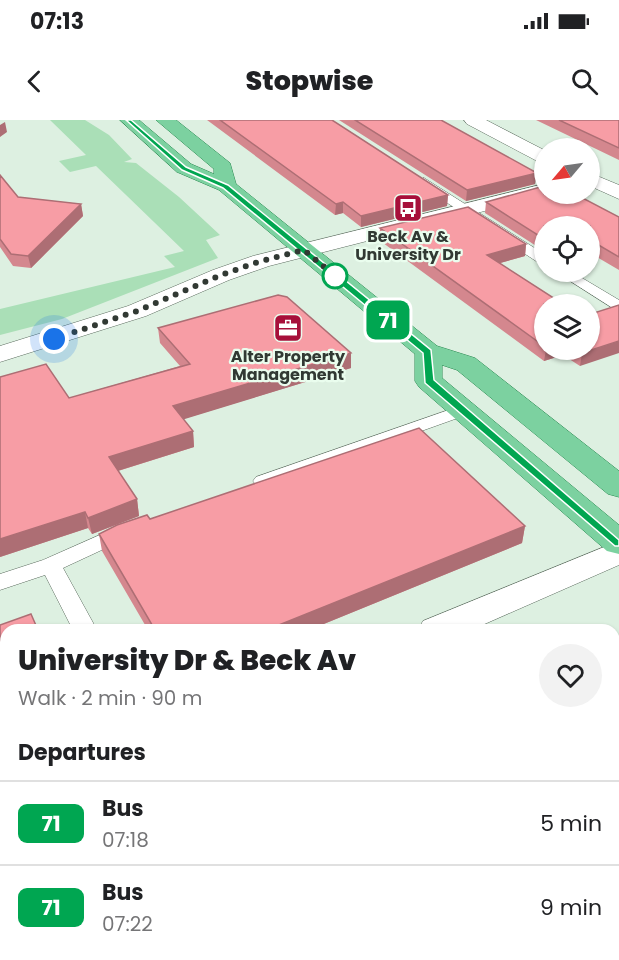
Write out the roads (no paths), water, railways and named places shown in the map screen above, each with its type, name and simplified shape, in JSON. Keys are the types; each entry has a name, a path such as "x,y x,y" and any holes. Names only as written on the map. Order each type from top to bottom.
{"main road":[{"path":"129,120 184,168 226,186 428,352 466,364 619,487"},
{"path":"165,120 223,167 226,186"},
{"path":"428,352 429,381 619,543"}],"street":[{"path":"473,120 534,152"},
{"path":"600,177 619,172"},
{"path":"600,184 619,193"},
{"path":"0,354 137,311 221,275 261,261 534,193"},
{"path":"450,624 619,552"}],"lane":[{"path":"414,176 534,254"},
{"path":"579,282 619,307"},
{"path":"245,488 463,410"},
{"path":"0,582 51,564 112,535 146,523"},
{"path":"51,564 82,624"}],"place":[{"name":"Beck Av & University Dr","path":"408,208"},
{"name":"Alter Property Management","path":"288,328"}]}
